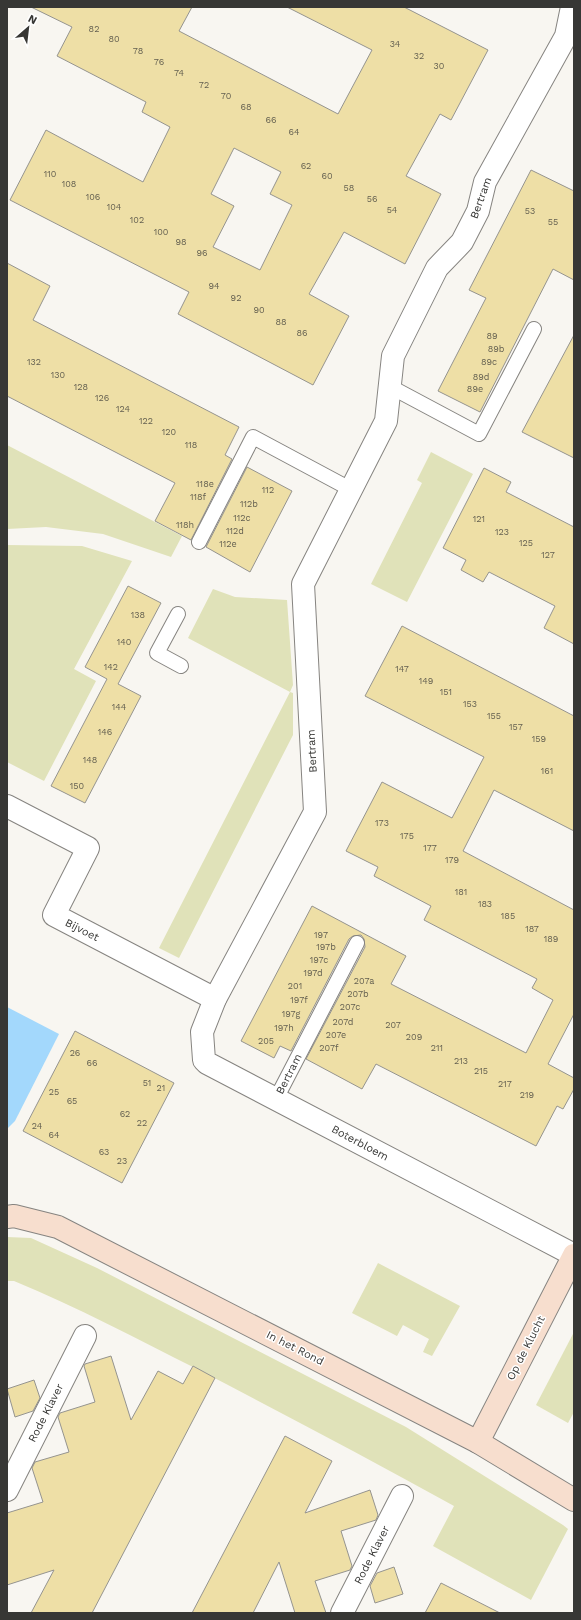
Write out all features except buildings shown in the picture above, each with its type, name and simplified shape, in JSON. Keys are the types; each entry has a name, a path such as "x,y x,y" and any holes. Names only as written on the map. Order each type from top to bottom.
{"street":[{"name":"Bertram","path":"215,999 315,812 303,584 386,421 393,356 437,268 462,242 478,211 485,182 566,36 572,7"},
{"name":"Bijvoet","path":"7,806 88,848 54,915 215,999"},
{"name":"Boterbloem","path":"215,999 202,1032 204,1060 574,1255"},
{"name":"In het Rond","path":"7,1217 14,1216 58,1227 478,1442 574,1500"},
{"name":"Op de Klucht","path":"478,1442 574,1255"},
{"name":"Rode Klaver","path":"7,1490 85,1336"},
{"name":"Rode Klaver","path":"342,1613 402,1496"}],"lane":[{"path":"389,386 479,434 534,329"},
{"path":"199,542 253,437 352,490"},
{"path":"178,614 157,653 181,666"},
{"name":"Bertram","path":"276,1099 357,943"}],"green space":[{"path":"7,445 182,536 171,557 103,534 46,527 7,529"},
{"path":"431,452 473,474 407,602 371,584 422,483 417,480"},
{"path":"7,545 82,546 132,561 74,669 96,681 44,781 7,762"},
{"path":"213,589 235,597 287,600 293,685 290,692 188,638"},
{"path":"290,692 293,693 293,735 179,958 159,948"},
{"path":"7,1237 31,1238 97,1268 406,1427 563,1525 568,1529 531,1600 433,1546 454,1506 197,1369 84,1312 14,1281 7,1281"},
{"path":"378,1263 460,1306 432,1356 423,1352 429,1339 403,1325 397,1336 352,1313"},
{"path":"574,1332 574,1412 568,1423 536,1405"}],"water":[{"path":"7,1007 59,1034 15,1121 7,1129"}]}
